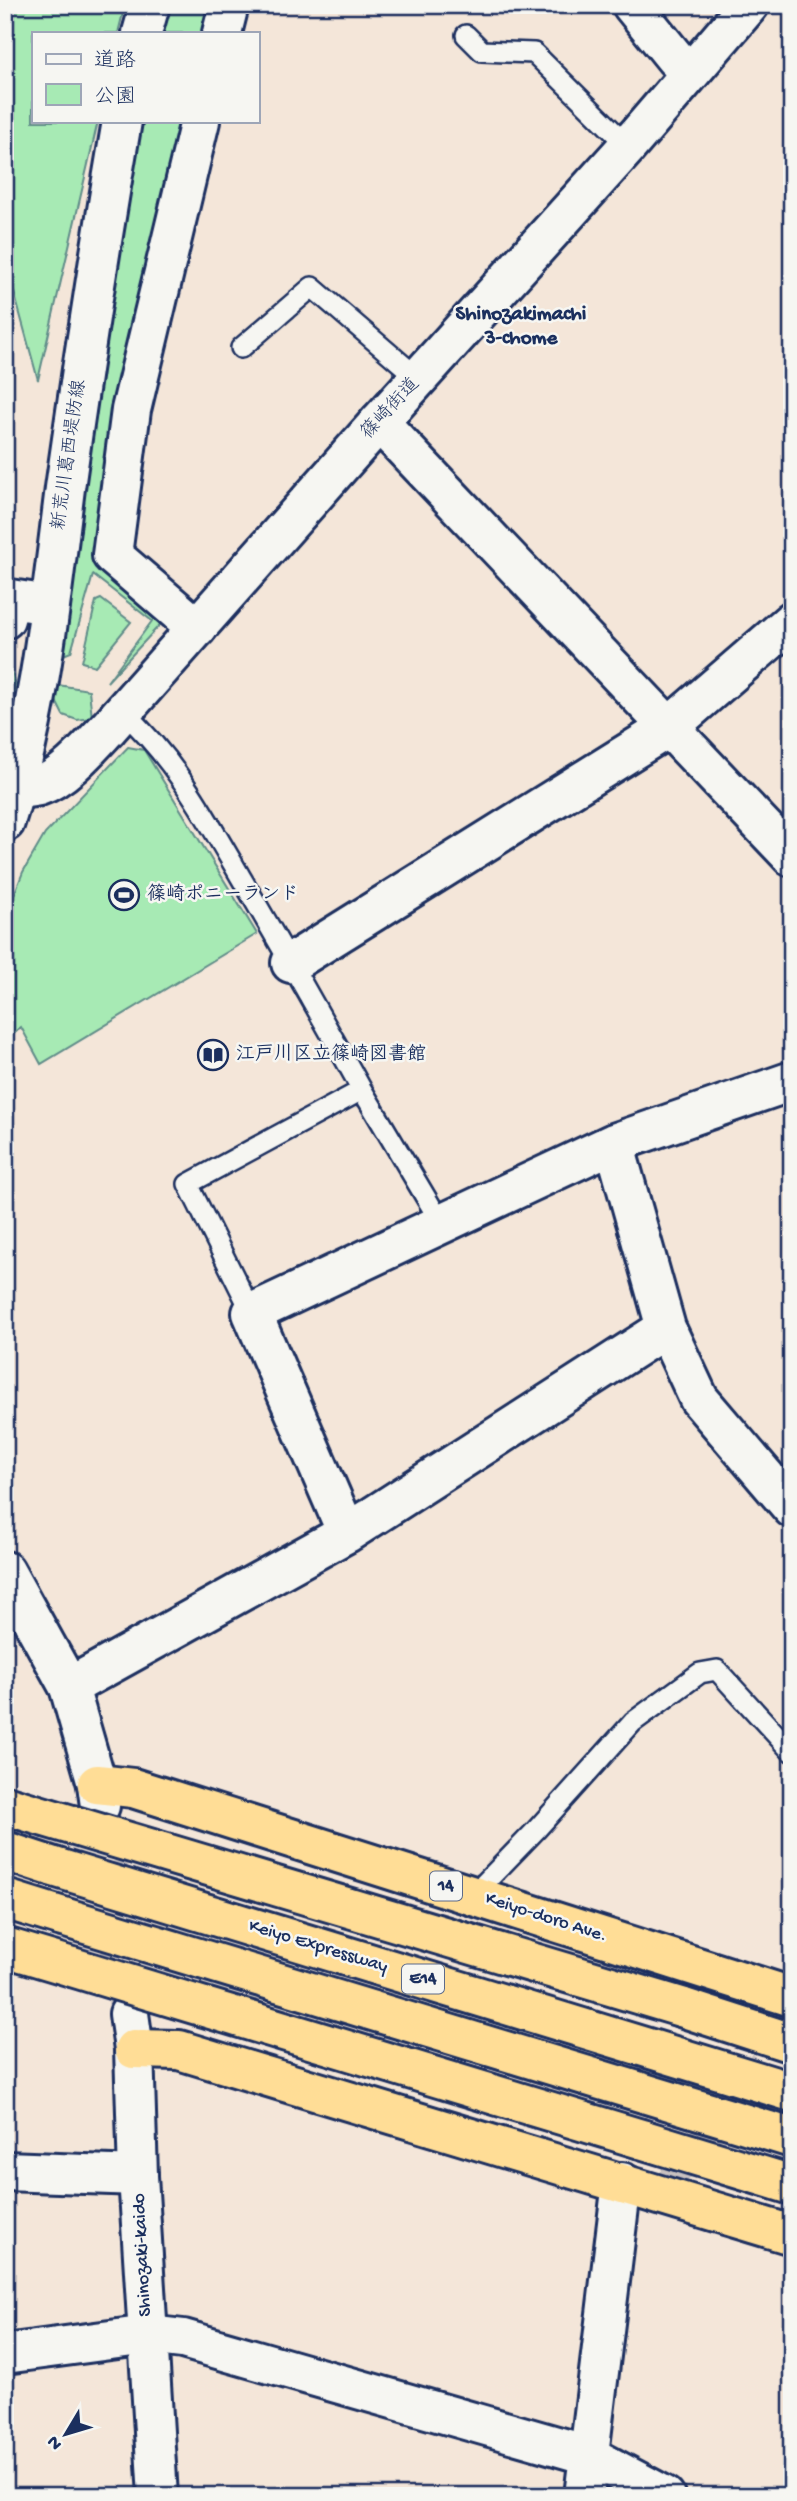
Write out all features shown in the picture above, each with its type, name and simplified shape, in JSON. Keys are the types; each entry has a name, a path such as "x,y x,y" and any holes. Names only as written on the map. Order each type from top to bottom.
{"highway":[{"name":"Keiyo-doro Ave.","path":"98,1795 133,1788 792,1997"},
{"name":"E14","path":"5,1805 681,2007 792,2043"},
{"name":"Keiyo Expressway","path":"5,1851 792,2092"},
{"name":"E14","path":"5,1899 792,2138"},
{"path":"5,1947 792,2185"},
{"path":"132,2031 179,2050 792,2235"}],"street":[{"path":"142,32 150,5"},
{"path":"222,32 229,5"},
{"path":"632,5 675,58 690,72"},
{"name":"篠崎街道","path":"11,805 59,774 87,750 123,712 628,146 749,5"},
{"name":"新荒川葛西堤防線","path":"11,805 30,727 50,605 93,288 122,122"},
{"path":"197,628 112,555 131,410 200,122"},
{"path":"379,422 792,856"},
{"path":"5,619 10,600 50,605"},
{"path":"291,963 668,728 792,621"},
{"path":"347,1533 252,1313 614,1143 792,1081"},
{"path":"614,1143 666,1328 699,1399 792,1507"},
{"path":"69,1687 347,1533 666,1328"},
{"path":"5,1571 69,1687 98,1795"},
{"name":"Shinozaki-kaido","path":"132,2031 138,2176 158,2496"},
{"path":"5,2171 138,2176"},
{"path":"584,2496 622,2182"},
{"path":"5,2354 148,2335 183,2339 588,2455 665,2496"}],"lane":[{"path":"466,35 482,51 534,53 628,146"},
{"path":"241,348 312,286 419,379"},
{"path":"123,712 169,761 194,796 441,1223"},
{"path":"252,1313 188,1184 362,1090"},
{"path":"473,1895 536,1830 633,1722 700,1673 717,1670 792,1752"}],"green space":[{"path":"5,5 125,5 118,32 32,32 32,122 98,122 38,380 5,259"},
{"path":"167,5 216,5 209,32 160,32"},
{"path":"141,122 188,122 100,559 167,617 107,682 152,621 93,575 71,652 61,656 90,437"},
{"path":"101,599 131,622 95,666 82,662 96,601"},
{"path":"9,662 17,688 11,735 5,753 5,674"},
{"path":"58,685 89,690 92,718 77,720 63,715 55,699"},
{"name":"篠崎ポニーランド","path":"128,747 144,750 257,934 41,1064 21,1027 5,1040 5,918 23,872 45,834"}],"tunnel":[{"path":"100,1806 129,2014"},
{"path":"668,2184 791,2026"}],"place":[{"name":"篠崎ポニーランド","path":"124,895"},
{"name":"江戸川区立篠崎図書館","path":"213,1055"}],"district":[{"name":"Shinozakimachi 3-chome","path":"521,327"}]}
